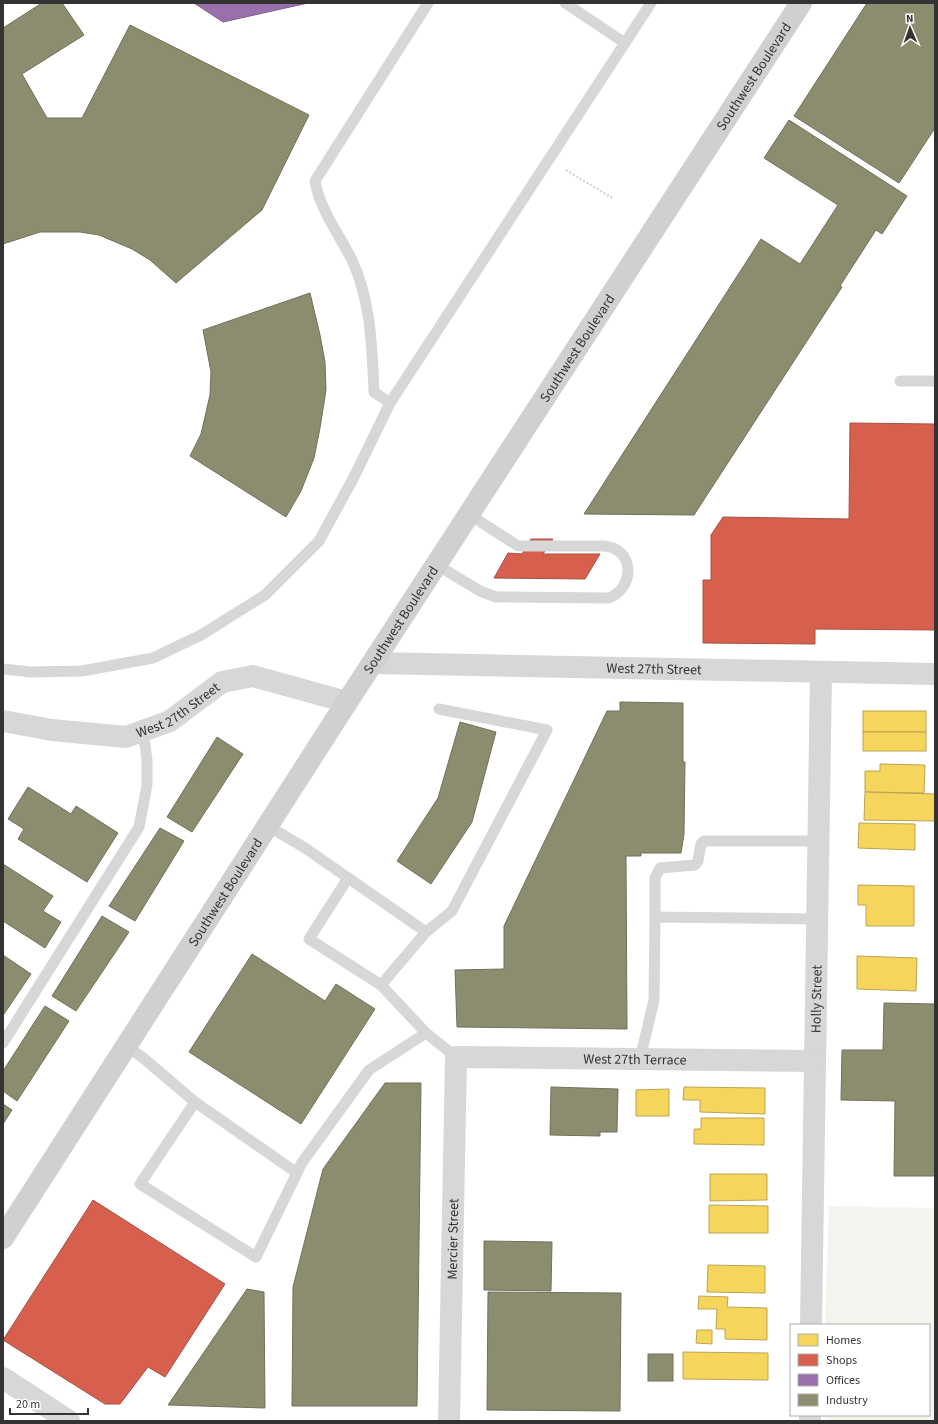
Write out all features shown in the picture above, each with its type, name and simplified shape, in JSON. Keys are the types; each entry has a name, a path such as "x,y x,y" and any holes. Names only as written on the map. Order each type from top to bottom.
{"main road":[{"name":"Southwest Boulevard","path":"3,1238 347,702 374,663 801,3"}],"street":[{"name":"West 27th Street","path":"374,663 821,673 935,674"},
{"name":"Holly Street","path":"811,1324 821,673"},
{"name":"West 27th Street","path":"3,720 52,730 126,737 170,721 222,682 253,676 347,702"},
{"name":"West 27th Terrace","path":"456,1057 815,1061"},
{"name":"Mercier Street","path":"449,1421 456,1057"},
{"path":"3,1378 69,1421"}],"lane":[{"path":"390,403 374,392 372,346 366,304 352,261 317,196 315,181 428,3"},
{"path":"565,3 625,43"},
{"path":"3,669 31,672 82,671 153,658 201,635 265,595 319,541 354,477 390,403 550,160 651,3"},
{"path":"900,381 935,381"},
{"path":"437,565 480,591 496,597 609,598 616,595 625,586 627,580 627,565 622,554 615,548 604,546 518,546 470,515"},
{"path":"381,985 426,932 452,911 547,730 439,709"},
{"path":"3,1043 139,828 147,785 148,760 143,731"},
{"path":"268,826 305,848 426,932"},
{"path":"640,1058 654,1000 655,878 660,868 695,865 698,861 700,844 704,841 818,841"},
{"path":"348,878 310,939 381,985 426,1033 456,1057"},
{"path":"655,917 817,919"},
{"path":"195,1102 140,1184 256,1257 301,1164 369,1070 426,1033"},
{"path":"126,1046 142,1057 195,1102 297,1173"}],"path":[{"path":"550,160 614,199"}],"shaded area":[{"path":"829,1206 935,1208 935,1421 828,1421 822,1416 930,1416 930,1324 825,1324"}],"building: Homes":[{"path":"863,711 926,711 926,732 863,732"},
{"path":"863,732 926,732 926,751 863,751"},
{"path":"880,764 925,765 924,793 865,792 865,771 880,771"},
{"path":"865,792 935,794 935,821 864,820"},
{"path":"859,823 915,824 915,850 858,848"},
{"path":"858,885 914,886 914,926 866,926 866,905 858,905"},
{"path":"857,956 917,958 916,991 857,989"},
{"path":"684,1087 765,1088 765,1114 700,1112 700,1100 683,1100"},
{"path":"669,1089 669,1116 636,1116 636,1090"},
{"path":"701,1118 764,1118 764,1145 694,1144 694,1129 701,1129"},
{"path":"710,1174 767,1174 767,1200 710,1201"},
{"path":"709,1205 768,1206 768,1233 709,1233"},
{"path":"708,1265 765,1266 765,1293 707,1292"},
{"path":"699,1296 728,1297 727,1307 767,1308 767,1340 725,1339 725,1329 716,1329 717,1309 698,1309"},
{"path":"697,1330 712,1330 712,1344 696,1343"},
{"path":"683,1352 768,1353 768,1380 683,1379"}],"building: Shops":[{"path":"850,423 935,424 935,630 815,629 815,644 703,643 703,580 711,580 711,535 723,517 849,519"},
{"path":"531,539 553,539 543,554 600,554 585,579 494,578 508,553 522,554"},
{"path":"93,1200 225,1284 165,1377 148,1367 120,1404 105,1404 3,1340"}],"building: Offices":[{"path":"194,3 308,3 223,22"}],"building: Industry":[{"path":"42,3 62,3 84,35 22,74 47,118 82,118 130,25 309,115 262,210 176,283 150,260 132,249 99,235 80,232 40,232 3,244 3,28"},
{"path":"867,3 935,3 935,128 899,183 794,116"},
{"path":"789,120 907,196 882,234 876,230 840,286 842,287 694,515 584,514 761,239 800,264 838,205 764,158"},
{"path":"310,293 325,362 326,390 314,458 301,491 286,517 190,456 201,434 210,395 211,372 203,330"},
{"path":"620,702 683,703 683,762 685,762 684,834 681,853 641,853 641,856 626,856 627,1029 457,1027 455,970 504,969 504,926 607,711 620,711"},
{"path":"460,722 496,732 472,822 431,884 397,861 438,798"},
{"path":"217,737 243,754 192,832 167,817"},
{"path":"28,787 71,814 76,806 118,833 87,882 18,839 24,829 8,819"},
{"path":"160,828 184,841 135,921 109,906"},
{"path":"3,864 53,896 43,911 61,922 45,948 3,921"},
{"path":"102,916 129,932 76,1011 52,996"},
{"path":"252,954 325,1001 336,984 375,1009 301,1124 189,1052"},
{"path":"3,955 31,974 4,1014 3,1014"},
{"path":"884,1003 935,1004 935,1176 894,1176 895,1101 841,1100 842,1050 883,1050"},
{"path":"45,1006 69,1021 17,1101 3,1091 3,1071"},
{"path":"385,1083 421,1083 417,1406 292,1406 293,1287 323,1169"},
{"path":"551,1087 618,1089 617,1132 600,1132 600,1136 550,1135"},
{"path":"3,1104 12,1110 3,1124"},
{"path":"484,1241 552,1242 551,1291 484,1290"},
{"path":"247,1289 264,1292 265,1408 168,1405"},
{"path":"488,1292 621,1293 620,1411 487,1410"},
{"path":"648,1354 673,1354 673,1381 648,1381"}]}
